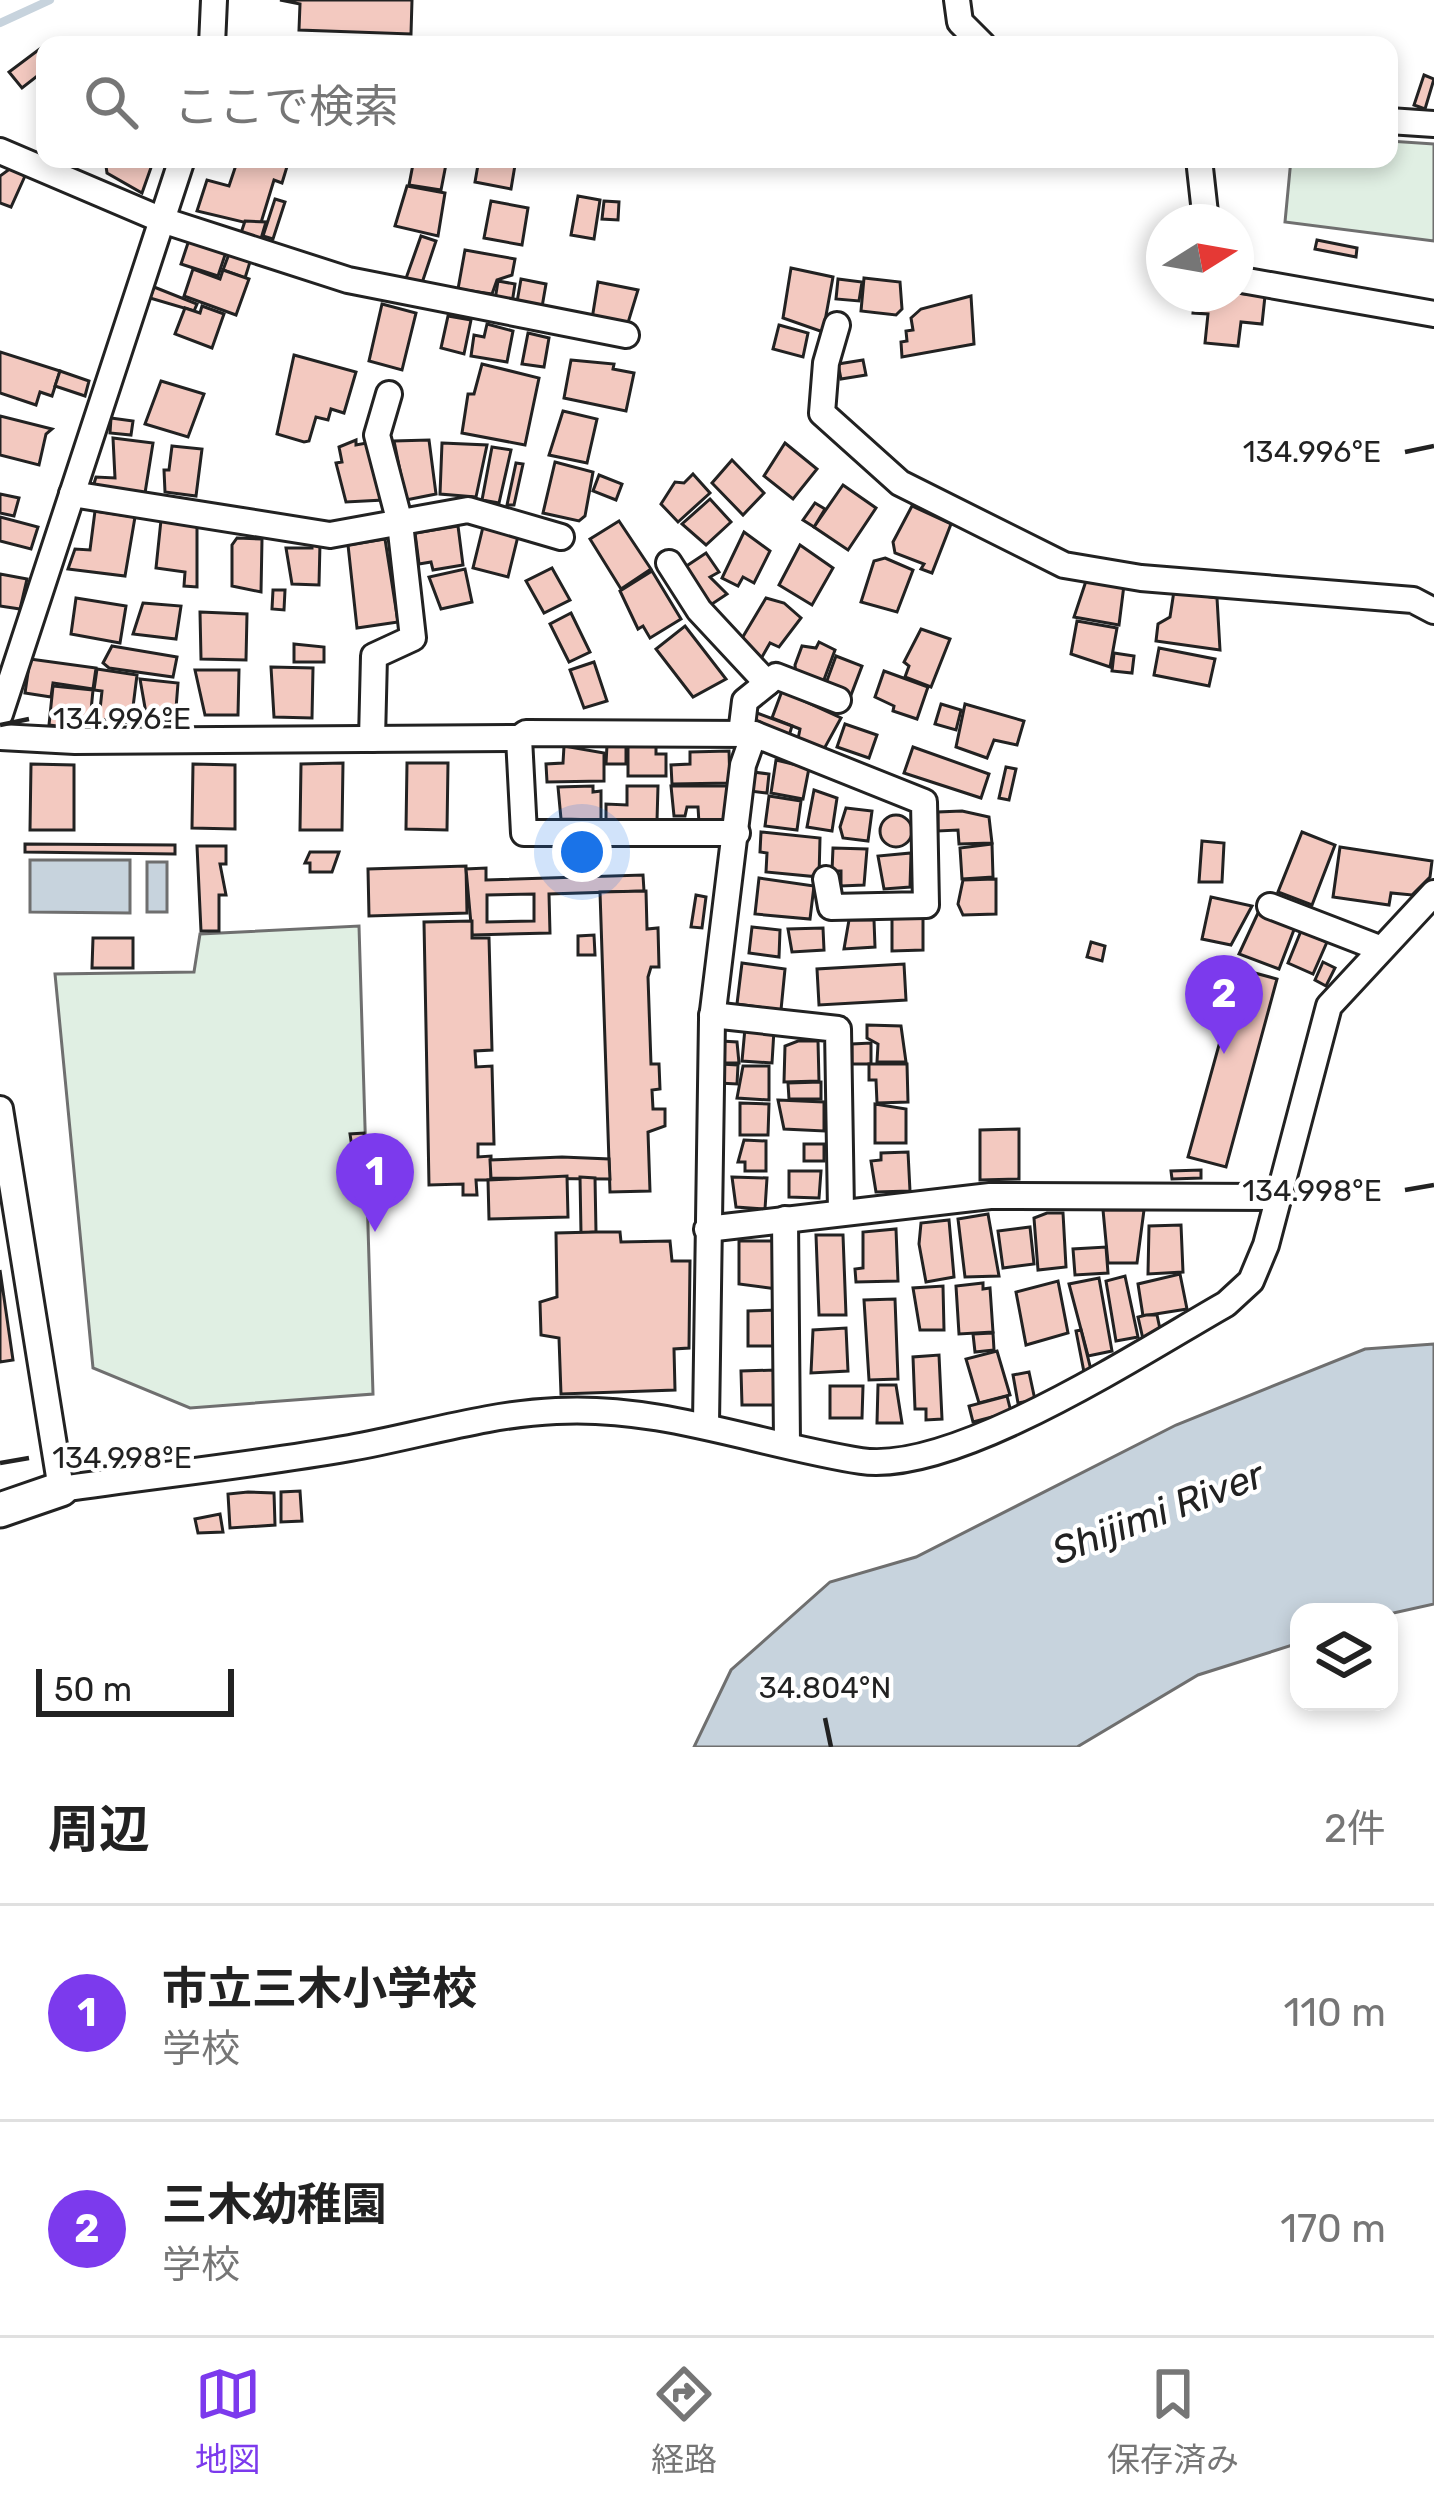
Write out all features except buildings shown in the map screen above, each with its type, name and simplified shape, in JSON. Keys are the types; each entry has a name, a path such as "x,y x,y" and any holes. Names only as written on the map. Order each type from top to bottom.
{"street":[{"path":"212,36 214,0"},
{"path":"957,0 960,22 974,36"},
{"path":"1398,122 1434,124"},
{"path":"0,151 36,166"},
{"path":"40,168 162,220 348,280 626,335"},
{"path":"0,714 179,168"},
{"path":"1200,168 1205,204"},
{"path":"1254,282 1434,314"},
{"path":"837,325 826,363 822,413 900,483 1064,566 1141,578 1414,599 1434,611"},
{"path":"372,739 374,656 413,638 400,523 377,435 389,394"},
{"path":"72,494 331,535 468,511 561,537"},
{"path":"669,563 699,610 767,683"},
{"path":"706,1424 712,1015 737,833 747,734 745,701 776,676 838,700"},
{"path":"0,736 75,741 747,734 924,802 926,905 831,907 826,880"},
{"path":"518,738 524,833 737,833"},
{"path":"0,1510 61,1489 350,1448 525,1412 565,1410 706,1424 866,1462 920,1453 1018,1420 1226,1304 1251,1281 1266,1245 1329,1006 1434,892"},
{"path":"1270,905 1379,948"},
{"path":"712,1015 838,1029 841,1211"},
{"path":"0,1108 61,1489"},
{"path":"707,1229 990,1196 1276,1197"},
{"path":"785,1219 787,1443"}],"green space":[{"path":"1398,142 1434,144 1434,241 1285,222 1290,168 1398,168"},
{"path":"359,926 373,1394 190,1408 93,1368 55,974 194,972 200,934"}],"water":[{"path":"30,860 130,860 130,913 30,912"},
{"path":"147,862 167,862 167,912 147,912"},
{"name":"Shijimi River","path":"1434,1344 1434,1604 1398,1612 1398,1603 1290,1603 1290,1646 1198,1675 1077,1747 694,1747 731,1670 830,1582 916,1557 1176,1425 1365,1349"}],"waterway":[{"path":"0,23 50,0"}],"place":[{"name":"三木幼稚園","path":"1224,1054"},
{"name":"市立三木小学校","path":"375,1232"}]}
